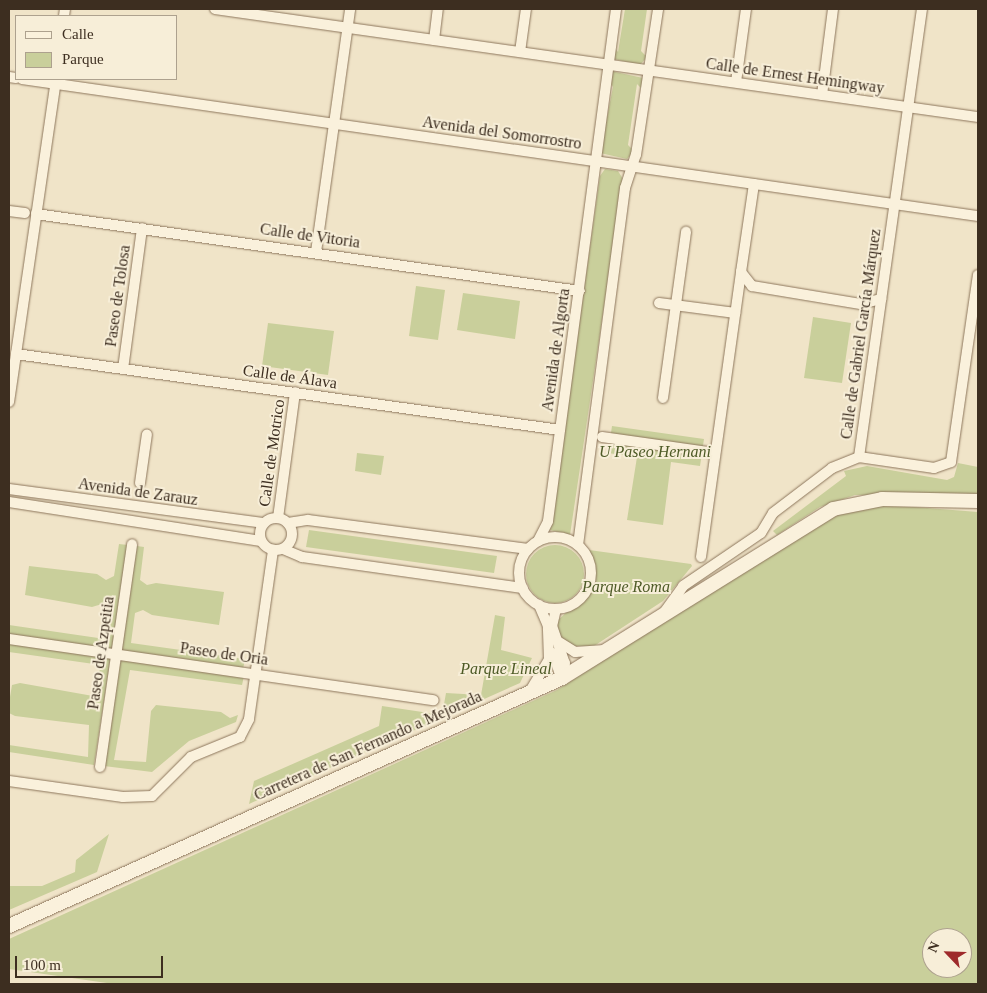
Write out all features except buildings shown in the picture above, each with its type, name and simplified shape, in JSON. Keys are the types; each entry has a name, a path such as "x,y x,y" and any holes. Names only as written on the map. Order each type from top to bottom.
{"street":[{"name":"Calle de Ernest Hemingway","path":"215,9 257,12 348,28 978,117"},
{"path":"316,252 350,9"},
{"path":"434,40 438,9"},
{"path":"520,52 526,9"},
{"name":"Avenida de Algorta","path":"538,541 548,521 580,292 607,64 616,9"},
{"path":"578,545 625,188 633,167 658,9"},
{"path":"736,82 746,9"},
{"path":"822,95 834,9"},
{"name":"Calle de Gabriel García Márquez","path":"656,622 683,586 761,534 773,513 832,468 859,457 922,9"},
{"name":"Avenida del Somorrostro","path":"38,80 55,81 334,126 596,161 978,216"},
{"path":"9,402 55,81"},
{"path":"701,557 754,184"},
{"path":"9,211 25,213"},
{"name":"Calle de Vitoria","path":"36,214 316,252 580,292"},
{"name":"Paseo de Tolosa","path":"123,369 142,228"},
{"path":"663,398 686,232"},
{"path":"741,272 759,289 860,304 881,299"},
{"path":"859,457 934,468 951,462 978,275"},
{"path":"659,303 735,313"},
{"name":"Calle de Álava","path":"16,354 560,430"},
{"name":"Calle de Motrico","path":"278,518 295,392"},
{"path":"140,482 147,434"},
{"path":"602,437 715,453"},
{"name":"Avenida de Zarauz","path":"9,489 263,523 278,518"},
{"name":"Carretera de San Fernando a Mejorada","path":"9,926 526,696 562,678 656,622 833,509 882,499 978,501"},
{"name":"Avenida de Zarauz","path":"9,502 261,541 278,550 302,557 523,588"},
{"path":"278,518 288,523 308,520 528,549"},
{"path":"261,541 263,523"},
{"path":"9,781 130,797 152,796 191,757 240,737 249,719 278,550 292,537 288,523"},
{"path":"539,605 556,609 576,601 589,584 589,562 578,545 561,537 538,541 528,549 520,568 523,588 539,605 552,638 562,678"},
{"name":"Paseo de Azpeitia","path":"100,767 132,544"},
{"path":"526,696 547,667 552,638 552,620 556,609"},
{"path":"552,638 562,646 582,653 619,644"},
{"name":"Paseo de Oria","path":"9,639 434,700"}],"green space":[{"path":"625,9 647,9 641,51 647,57 640,65 614,59 613,45 618,52"},
{"path":"611,71 643,78 643,90 637,84 628,145 634,151 627,159 600,153 613,87 608,79"},
{"path":"605,169 618,171 623,179 570,535 550,530 600,176"},
{"path":"416,286 445,290 438,340 409,336"},
{"path":"463,293 520,301 515,339 457,330"},
{"path":"813,317 851,323 842,383 804,378"},
{"path":"268,323 334,331 328,375 262,366"},
{"name":"U Paseo Hernani","path":"612,426 704,439 700,466 671,462 663,525 627,520 637,457 608,453"},
{"path":"357,453 384,456 381,475 355,471"},
{"path":"958,463 978,467 978,495 855,495 820,507 777,535 773,531 846,476 844,471 867,466 947,480 954,477"},
{"path":"889,505 978,512 978,984 114,984 9,969 9,939 557,690 806,530 849,510"},
{"path":"309,530 497,556 494,573 306,547"},
{"path":"119,544 128,545 112,651 9,636 9,625 105,639 109,609 102,604 92,607 25,595 29,566 97,574 106,580 114,576"},
{"path":"549,545 561,545 576,553 584,568 584,580 576,595 561,603 549,603 534,595 526,580 526,568 534,553"},
{"path":"137,546 144,547 140,580 147,585 156,583 224,592 219,625 152,615 143,610 135,613 131,643 245,659 243,669 121,652"},
{"name":"Parque Roma","path":"589,550 691,564 692,566 663,601 594,646 569,646 558,634 557,621 592,589 595,570"},
{"name":"Parque Lineal","path":"495,615 505,617 501,650 532,658 520,683 249,804 254,781 379,726 382,706 436,714 443,710 446,693 481,695"},
{"path":"9,641 111,656 94,765 9,752 9,745 88,757 89,725 15,716 9,713 9,703 12,685 20,683 93,696 101,665 9,652"},
{"path":"118,658 244,676 242,685 130,670 114,760 146,762 151,711 156,705 221,712 230,718 238,715 236,722 189,741 152,772 104,766"},
{"path":"109,834 97,872 9,910 9,886 42,886 75,872 76,860"}]}
